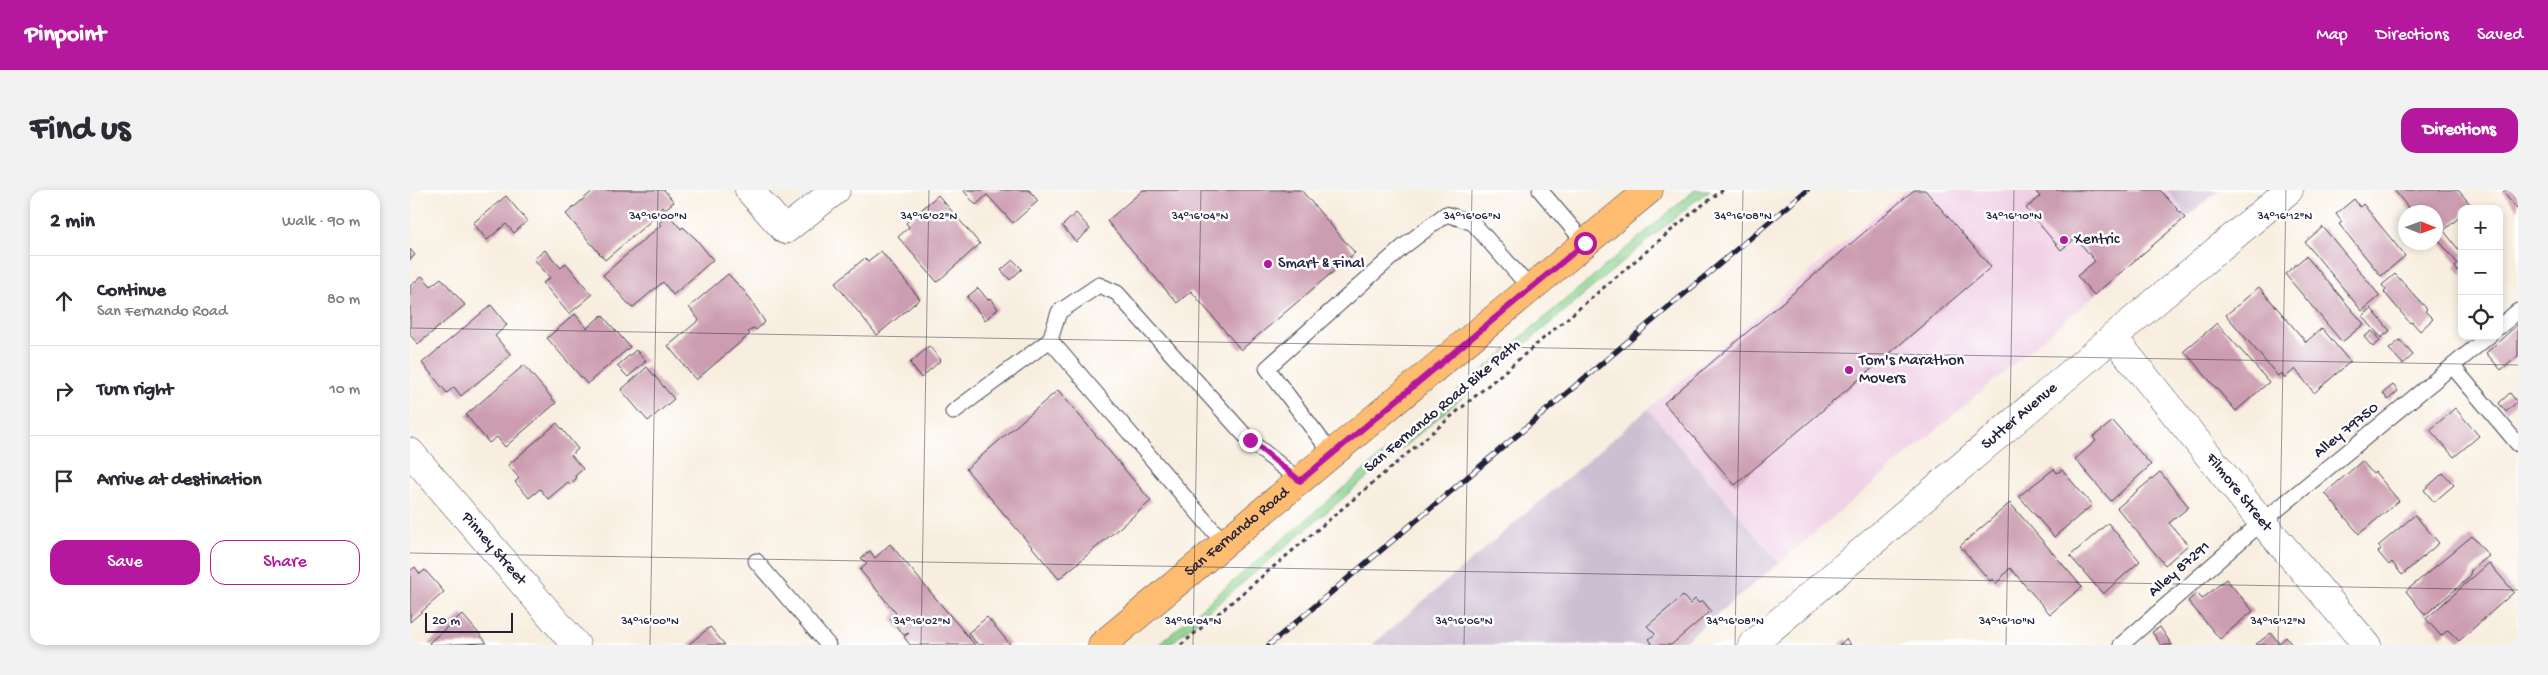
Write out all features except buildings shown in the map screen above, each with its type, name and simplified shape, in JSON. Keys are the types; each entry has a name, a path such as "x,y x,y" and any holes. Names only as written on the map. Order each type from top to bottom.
{"main road":[{"name":"San Fernando Road","path":"1102,645 1649,190"}],"street":[{"path":"749,190 785,230 836,190"},
{"name":"Sutter Avenue","path":"1760,642 2113,337 2289,190"},
{"name":"Filmore Street","path":"2113,337 2262,522 2367,645"},
{"name":"Pinney Street","path":"410,452 576,645"}],"lane":[{"path":"1540,190 1585,243"},
{"path":"1332,454 1267,368 1403,247 1446,214 1474,223 1530,288"},
{"path":"953,412 1050,340 1059,312 1099,284 1117,293 1250,440 1300,481"},
{"path":"2503,324 2518,311"},
{"path":"1050,340 1224,543"},
{"name":"Alley 79750","path":"2262,522 2484,340"},
{"path":"2453,367 2518,444"},
{"name":"Alley 87291","path":"2121,645 2262,522"},
{"path":"756,561 828,645"}],"path":[{"name":"San Fernando Road Bike Path","path":"1181,645 1693,212 1723,190"}],"shaded area":[{"name":"Tom's Marathon Movers","path":"1906,190 2167,190 2188,216 1779,563 1648,409"},
{"path":"2167,190 2219,190 2188,216"},
{"path":"1648,409 1779,563 1680,645 1372,645"}],"green space":[{"path":"1695,190 1710,190 1691,204 1169,645 1158,645"}],"railway":[{"path":"1269,645 1807,190"}],"place":[{"name":"Xentric","path":"2064,240"},
{"name":"Smart & Final","path":"1268,264"},
{"name":"Tom's Marathon Movers","path":"1849,370"}],"route":[{"path":"1250,440 1300,481 1585,243"}]}
